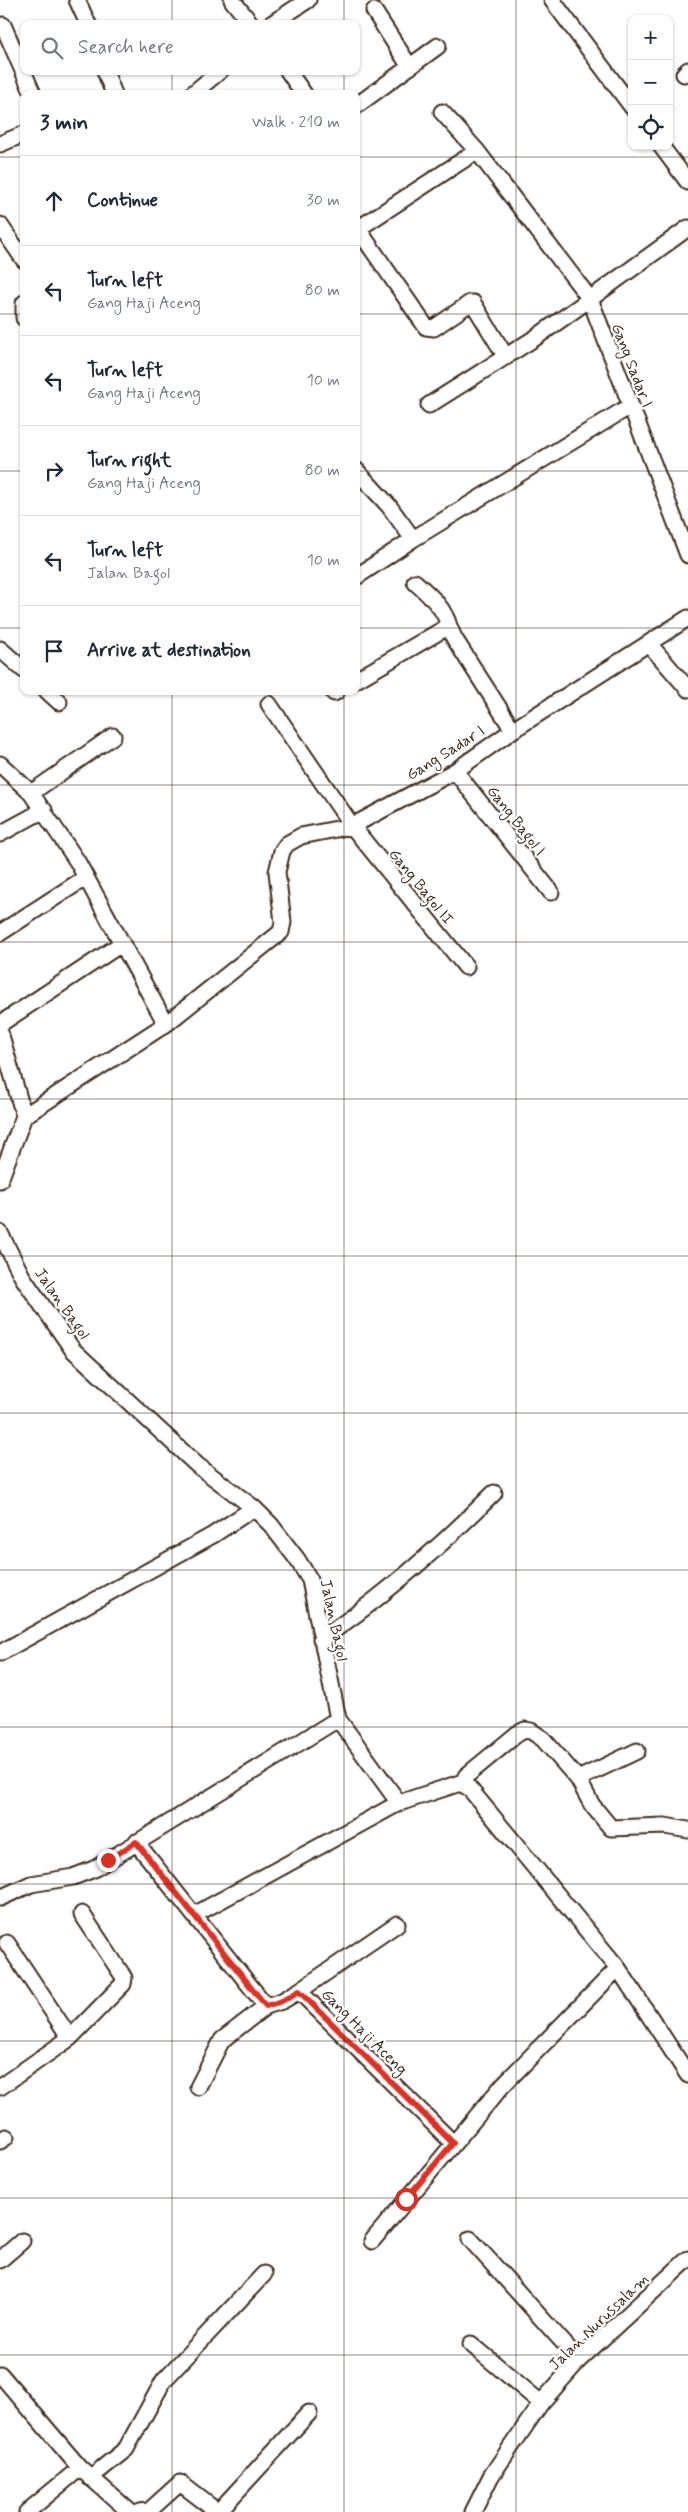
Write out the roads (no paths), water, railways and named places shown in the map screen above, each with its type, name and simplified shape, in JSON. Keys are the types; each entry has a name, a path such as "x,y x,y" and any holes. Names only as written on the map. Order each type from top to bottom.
{"street":[{"path":"77,0 86,20"},
{"path":"232,0 248,20"},
{"path":"276,20 308,0"},
{"path":"552,0 596,62 630,105"},
{"path":"374,11 410,67"},
{"path":"3,25 20,64"},
{"path":"360,103 438,46"},
{"path":"25,75 31,90"},
{"path":"107,75 112,90"},
{"path":"197,90 215,75"},
{"path":"291,75 301,90"},
{"name":"Gang Sadar I","path":"442,112 477,152 590,299 630,406 684,531 688,555"},
{"path":"0,144 20,136"},
{"path":"664,150 688,182"},
{"path":"360,228 477,152"},
{"path":"0,225 20,254"},
{"path":"429,406 506,357 688,228"},
{"path":"360,234 426,327 434,328 470,303 473,303 506,357"},
{"path":"360,575 413,539 630,406"},
{"path":"360,474 389,506 413,539"},
{"path":"415,582 436,601 446,616 454,638 514,730"},
{"name":"Gang Sadar I","path":"166,1024 281,932 283,922 277,872 282,851 288,844 302,836 352,826 455,771 514,730 688,618"},
{"path":"360,678 449,626"},
{"path":"649,644 688,689"},
{"path":"0,649 20,666"},
{"path":"52,695 60,702"},
{"name":"Gang Bagol II","path":"269,704 352,826 466,967"},
{"path":"31,793 113,736"},
{"path":"0,764 31,793 77,861 166,1024 24,1116"},
{"name":"Gang Bagol I","path":"455,771 551,892"},
{"path":"0,834 44,810"},
{"path":"0,933 85,878"},
{"path":"0,1024 121,944"},
{"path":"0,1032 24,1116 0,1180"},
{"name":"Jalan Bagol","path":"0,1233 23,1278 74,1350 198,1465 254,1508 271,1525 310,1580 338,1719"},
{"path":"321,1639 354,1617 399,1580 461,1526 494,1493"},
{"path":"0,1653 213,1535 254,1508"},
{"path":"0,1898 31,1884 84,1874 338,1719 399,1803"},
{"path":"463,1784 465,1778 482,1762 525,1730 539,1735 578,1779 606,1825 615,1830 665,1826 688,1830"},
{"path":"578,1779 637,1751"},
{"path":"194,1915 399,1803 463,1784"},
{"path":"463,1784 469,1788 618,1968 688,2075"},
{"path":"136,1842 266,2006"},
{"path":"0,2087 70,2038 123,1984 124,1978 82,1914"},
{"path":"299,1991 397,1924"},
{"path":"7,1943 70,2038"},
{"path":"372,2241 503,2085 618,1968"},
{"name":"Gang Haji Aceng","path":"198,2087 222,2040 266,2006 282,2001 299,1991 453,2143"},
{"path":"470,2239 579,2360"},
{"path":"0,2260 22,2242"},
{"name":"Jalan Nurussalam","path":"473,2512 491,2476 541,2403 579,2360 688,2260"},
{"path":"27,2512 126,2448 164,2380 264,2274"},
{"path":"471,2344 541,2403"},
{"path":"0,2374 85,2473 130,2512"},
{"path":"140,2512 150,2510 180,2483 218,2512 309,2413"}]}
